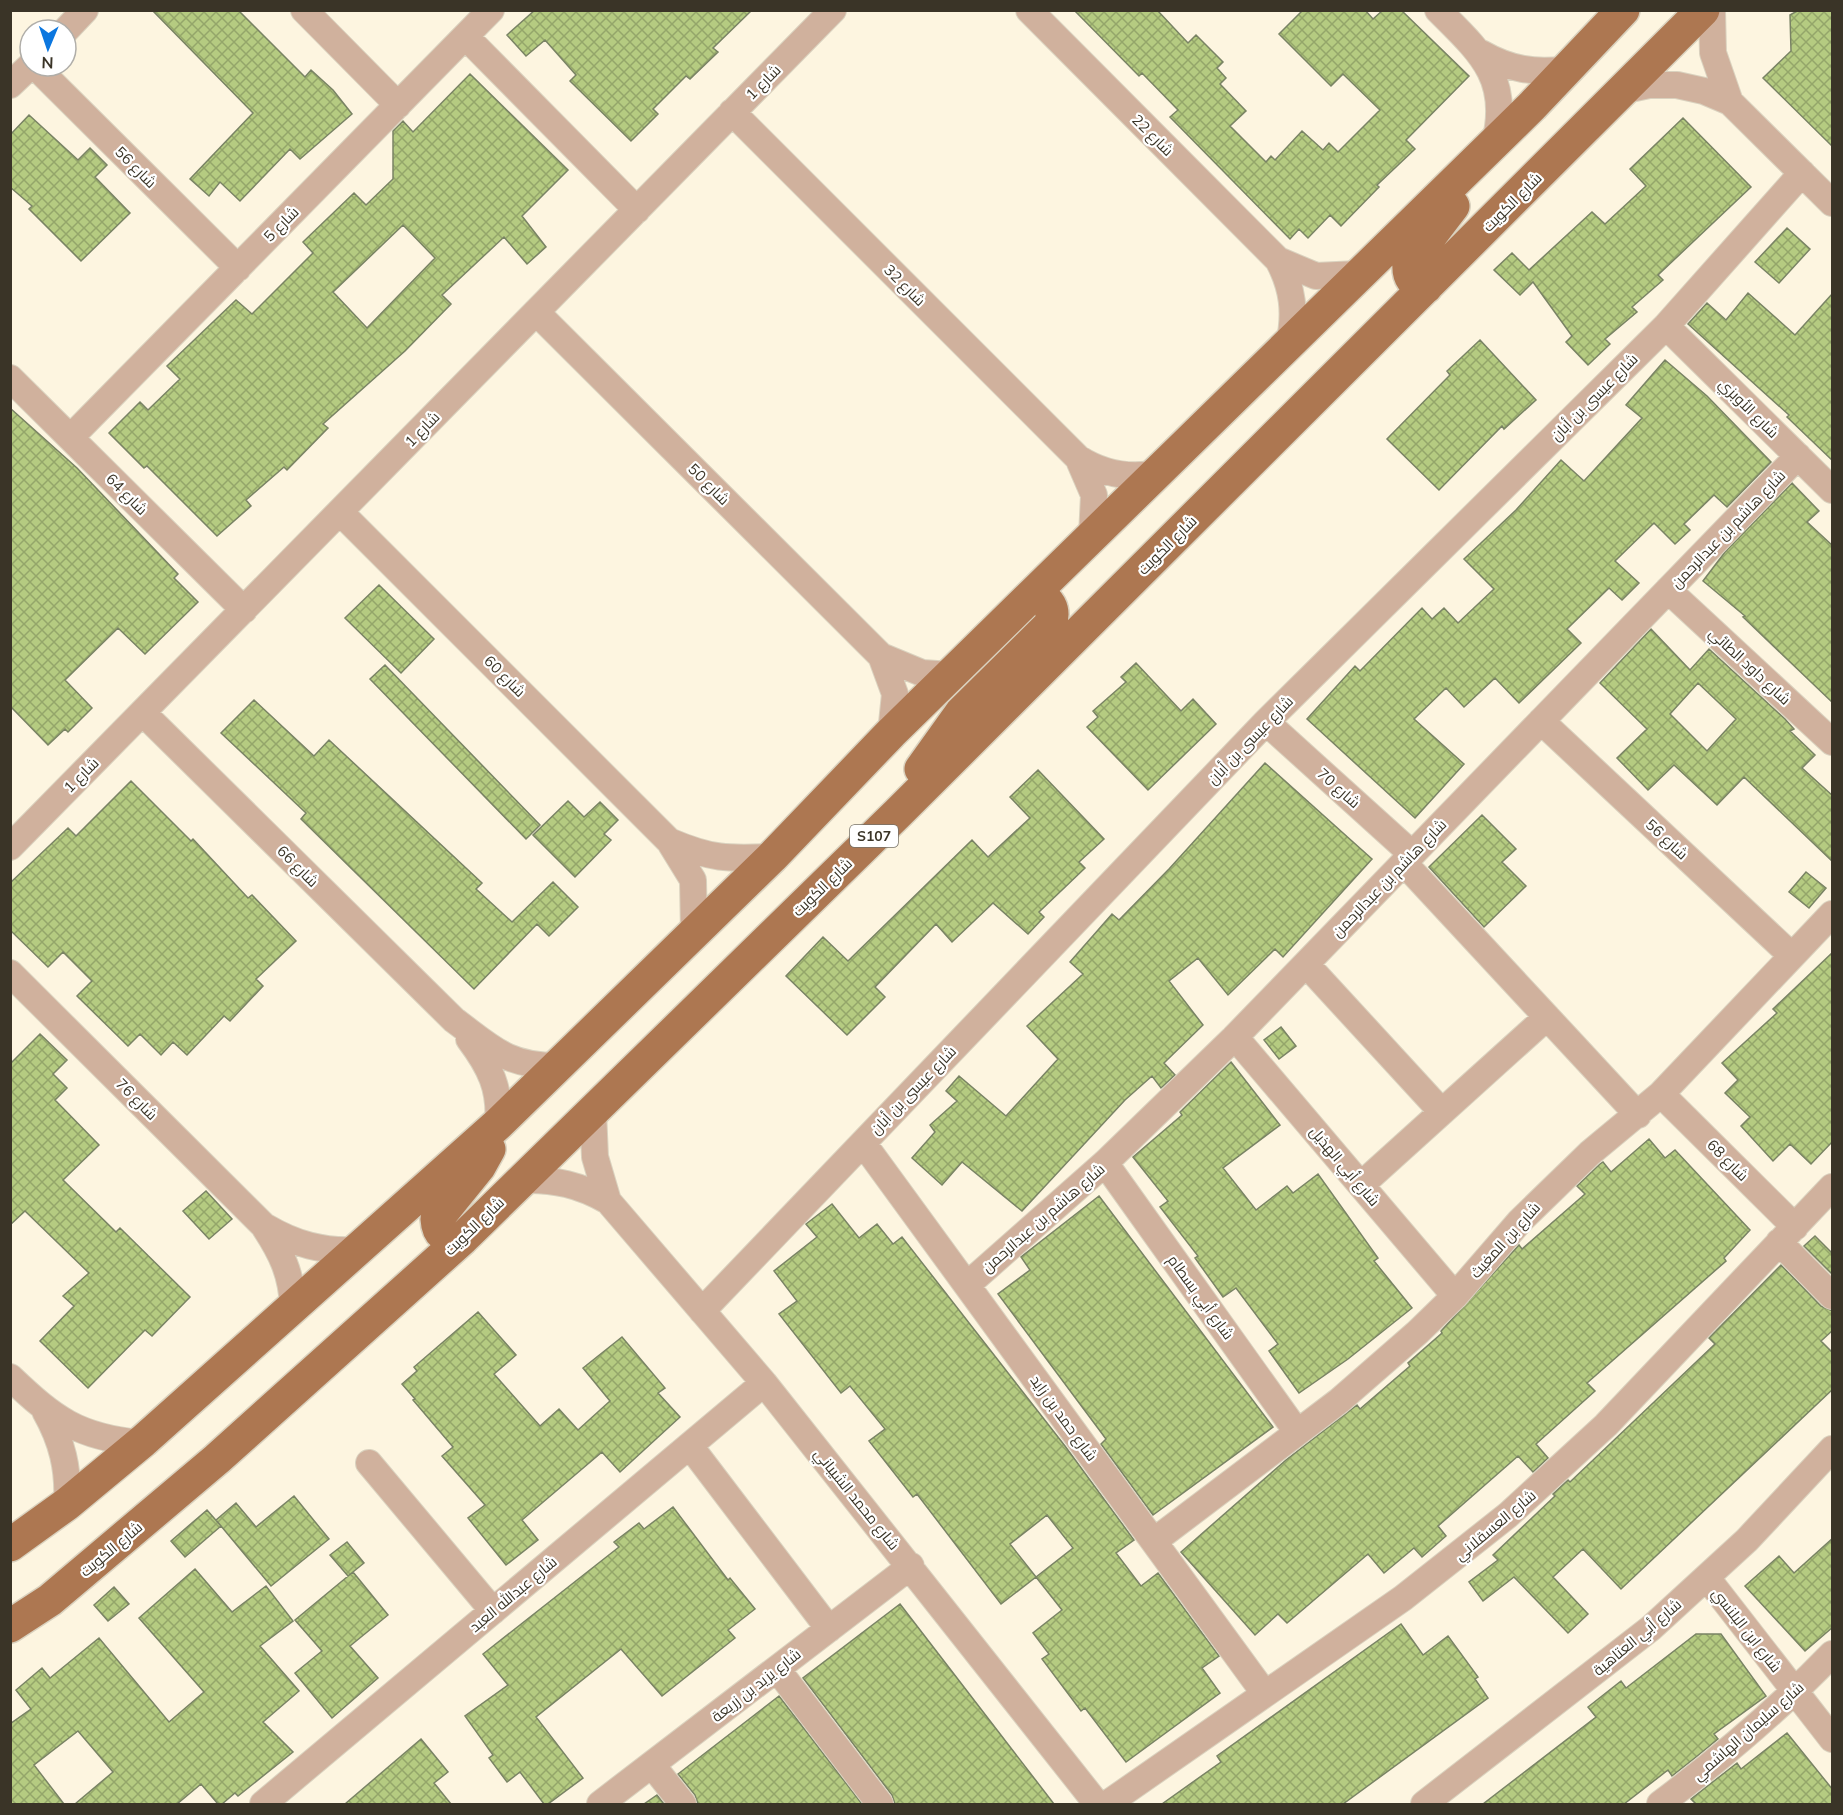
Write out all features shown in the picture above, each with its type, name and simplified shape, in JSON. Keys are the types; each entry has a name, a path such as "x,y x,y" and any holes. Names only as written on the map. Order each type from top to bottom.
{"main road":[{"path":"10,1545 67,1504 140,1443 498,1124 772,857 891,733 1035,591 1495,142 1623,10"},
{"name":"شارع الكويت","path":"10,1626 50,1600 142,1523 462,1239 898,813 1703,10"},
{"path":"1426,287 1414,282 1410,277 1409,264 1472,182 1495,142"},
{"path":"898,813 921,769 949,729 1050,625 1053,616 1052,607 1035,591"},
{"path":"462,1239 446,1237 440,1233 437,1219 479,1167 498,1124"}],"street":[{"path":"304,10 399,105"},
{"name":"شارع 5","path":"71,437 491,10"},
{"name":"شارع 1","path":"10,847 833,10"},
{"name":"شارع 22","path":"1029,10 1278,260 1290,286 1293,301 1289,344"},
{"path":"1438,10 1480,53 1495,80 1499,96 1499,127 1495,142"},
{"path":"1712,10 1713,53 1730,102"},
{"path":"466,37 637,210"},
{"path":"1480,53 1522,70 1567,69"},
{"name":"شارع 56","path":"47,78 238,268"},
{"path":"1622,92 1649,85 1677,85 1704,91 1730,102 1833,203"},
{"name":"شارع 32","path":"732,112 1078,458 1117,475 1144,476 1158,473"},
{"name":"شارع عيسى بن أبان","path":"702,1311 1266,722 1666,326 1802,173"},
{"name":"شارع 22","path":"1278,260 1317,276 1358,274"},
{"name":"شارع 50","path":"536,312 881,656 922,673 951,675"},
{"name":"شارع الأوبزي","path":"1666,326 1833,490"},
{"name":"شارع 64","path":"10,378 244,610"},
{"name":"شارع هاشم بن عبدالرحمن","path":"967,1285 1105,1163 1235,1037 1798,456"},
{"name":"شارع 32","path":"1078,458 1094,495 1092,536"},
{"name":"شارع 60","path":"340,512 669,841 693,880 694,933"},
{"name":"شارع داود الطائي","path":"1668,590 1833,742"},
{"name":"شارع 50","path":"881,656 895,694 891,733"},
{"name":"شارع 66","path":"143,713 454,1020 510,1060 531,1066 557,1066"},
{"name":"شارع 56","path":"1541,721 1792,956"},
{"name":"شارع 70","path":"1266,722 1408,859 1547,1017 1638,1115"},
{"name":"شارع 60","path":"669,841 697,853 720,859 772,857"},
{"name":"شارع بن المغيث","path":"1154,1541 1379,1367 1455,1296 1520,1221 1590,1153 1661,1094 1833,914"},
{"path":"1306,964 1442,1112"},
{"name":"شارع 76","path":"10,973 263,1225 284,1259 292,1290 292,1307"},
{"path":"1361,1185 1547,1017"},
{"name":"شارع 66","path":"454,1020 493,1075 498,1091 498,1124"},
{"name":"شارع أبي الهذيل","path":"1235,1037 1455,1296"},
{"name":"شارع 68","path":"1661,1094 1787,1234 1833,1296"},
{"name":"شارع محمد الشيباني","path":"593,1111 595,1157 608,1201"},
{"name":"شارع حمد بن زايد","path":"863,1143 1265,1694"},
{"name":"شارع أبي بسطام","path":"1105,1163 1297,1432"},
{"name":"شارع محمد الشيباني","path":"522,1180 545,1179 567,1182 589,1190 608,1201 764,1383 1097,1804"},
{"name":"شارع العسقلاني","path":"1107,1804 1403,1598 1516,1508 1606,1425 1833,1187"},
{"name":"شارع 76","path":"263,1225 285,1238 312,1248 357,1250"},
{"path":"10,1377 45,1410 90,1434 140,1443"},
{"name":"شارع عبدالله العبد","path":"263,1804 764,1383"},
{"path":"45,1410 64,1455 68,1485 67,1504"},
{"path":"690,1446 829,1629"},
{"name":"شارع أبي العتاهية","path":"1424,1804 1651,1628 1707,1578 1833,1449"},
{"path":"369,1463 493,1611"},
{"name":"شارع يزيد بن زريعة","path":"600,1804 911,1566"},
{"name":"شارع ابن البلنسي","path":"1707,1578 1833,1738"},
{"name":"شارع سليمان الهاشمي","path":"1668,1802 1796,1692 1833,1654"},
{"path":"777,1669 880,1804"},
{"path":"652,1765 683,1804"}],"building":[{"path":"152,10 238,10 305,77 311,70 333,90 352,114 300,159 290,149 240,201 220,182 209,196 190,179 253,113"},
{"path":"535,10 752,10 713,48 718,52 690,79 686,76 653,109 658,114 631,141 570,81 576,75 545,40 526,56 507,35"},
{"path":"1074,10 1157,10 1188,43 1196,35 1223,62 1217,68 1226,78 1220,84 1246,111 1230,126 1266,162 1271,156 1275,160 1302,131 1323,150 1329,143 1338,152 1380,110 1343,74 1331,86 1279,34 1303,10 1365,10 1373,19 1383,10 1401,10 1469,76 1406,140 1415,149 1377,185 1379,187 1341,226 1330,215 1308,238 1299,229 1290,239 1170,117 1178,110 1142,73 1139,76"},
{"path":"1799,10 1833,10 1833,147 1763,78 1791,51 1790,15"},
{"path":"470,74 568,170 522,216 546,247 527,264 504,237 442,295 451,304 405,351 323,424 328,428 287,470 284,467 246,500 251,506 217,536 147,466 144,468 109,433 140,402 148,410 180,379 167,366 236,300 252,314 313,253 303,242 354,193 366,205 393,179 393,131 403,121 413,132","holes":["403,225 435,258 367,328 333,292"]},
{"path":"29,115 78,160 90,148 107,165 95,177 130,213 81,261 29,209 32,206 10,187 10,135"},
{"path":"1683,118 1751,187 1658,275 1663,280 1632,307 1637,312 1605,339 1610,344 1588,365 1566,342 1572,336 1533,282 1520,295 1494,270 1512,253 1529,270 1592,212 1605,224 1646,186 1630,169"},
{"path":"1787,228 1810,249 1779,283 1755,262"},
{"path":"1748,293 1795,335 1833,293 1833,461 1787,417 1789,415 1688,324 1707,303 1726,320"},
{"path":"1480,340 1536,400 1504,429 1502,426 1439,490 1387,439 1450,375 1447,371"},
{"path":"1665,360 1707,396 1771,462 1727,507 1714,495 1684,524 1690,530 1675,544 1654,523 1615,561 1639,583 1622,600 1609,588 1567,629 1581,643 1519,703 1495,678 1464,707 1446,688 1414,719 1464,764 1415,818 1307,719 1355,666 1360,671 1422,608 1432,619 1444,608 1458,623 1494,589 1464,559 1516,510 1561,460 1584,481 1642,418 1626,405"},
{"path":"10,408 77,468 178,574 174,578 198,602 145,654 118,628 65,680 92,708 68,732 65,729 48,745 10,706"},
{"path":"1792,483 1819,511 1807,522 1833,546 1833,703 1743,617 1745,616 1703,581 1725,552"},
{"path":"379,585 434,639 401,673 345,618"},
{"path":"1651,629 1690,670 1709,649 1785,719 1794,729 1790,731 1815,755 1802,768 1833,796 1833,862 1744,777 1717,805 1674,765 1648,790 1617,758 1647,729 1600,683","holes":["1698,683 1736,719 1707,751 1670,714"]},
{"path":"1136,663 1181,711 1193,699 1216,724 1148,790 1087,727 1098,717 1093,711 1126,682 1121,677"},
{"path":"385,665 540,825 526,839 370,679"},
{"path":"254,700 314,756 329,740 482,883 476,889 512,922 553,882 578,907 549,936 537,924 474,989 301,819 306,813 221,733"},
{"path":"1265,763 1372,859 1283,957 1275,949 1228,995 1198,958 1169,981 1203,1025 1164,1063 1175,1075 1161,1088 1152,1076 1125,1100 1022,1211 962,1162 942,1185 912,1158 935,1132 930,1125 957,1101 946,1091 959,1076 1006,1116 1058,1059 1027,1026 1083,974 1070,962 1112,914 1119,920 1169,869"},
{"path":"1038,770 1104,839 1079,862 1085,868 1039,912 1044,917 1028,934 993,903 952,942 936,924 875,987 885,997 847,1035 786,976 823,937 848,961 972,840 988,857 1030,818 1010,797"},
{"path":"131,781 191,841 193,839 248,898 252,895 296,941 256,979 263,986 230,1021 224,1016 187,1055 173,1042 161,1055 140,1034 128,1046 77,996 92,981 63,952 48,967 10,930 10,883 68,828 76,836"},
{"path":"568,801 584,817 600,802 618,820 604,834 611,840 575,877 533,835"},
{"path":"1482,815 1516,849 1502,862 1526,886 1484,927 1429,867"},
{"path":"1806,872 1826,888 1809,908 1789,892"},
{"path":"1833,952 1833,1141 1811,1164 1790,1144 1773,1161 1741,1126 1750,1117 1725,1093 1738,1080 1722,1063 1777,1013 1773,1009"},
{"path":"1281,1027 1296,1046 1279,1059 1264,1040"},
{"path":"40,1034 67,1060 53,1074 67,1088 55,1100 99,1145 63,1180 116,1232 120,1228 190,1297 152,1336 145,1330 88,1388 40,1341 74,1306 63,1296 89,1273 25,1211 10,1225 10,1064"},
{"path":"1231,1062 1280,1125 1223,1168 1256,1210 1287,1186 1293,1193 1318,1174 1378,1258 1374,1261 1412,1308 1348,1359 1299,1393 1269,1351 1278,1344 1236,1288 1223,1297 1195,1258 1198,1256 1160,1207 1168,1201 1133,1157 1182,1115 1180,1112"},
{"path":"1649,1139 1665,1158 1675,1150 1750,1230 1724,1258 1726,1261 1587,1383 1595,1391 1536,1444 1548,1458 1533,1472 1518,1456 1438,1526 1446,1536 1422,1557 1414,1548 1384,1573 1368,1554 1287,1623 1278,1614 1255,1635 1181,1552 1286,1460 1357,1405 1360,1409 1410,1366 1408,1363 1442,1333 1441,1331 1519,1245 1522,1249 1585,1194 1577,1186 1600,1164 1603,1162 1611,1172"},
{"path":"206,1191 232,1219 209,1239 183,1211"},
{"path":"1099,1196 1273,1427 1153,1515 1101,1444 1106,1439 998,1294 1030,1270 1021,1257"},
{"path":"832,1204 859,1238 877,1224 893,1244 902,1237 1065,1446 1134,1540 1116,1553 1141,1586 1158,1573 1219,1656 1202,1668 1220,1693 1126,1762 1085,1708 1081,1711 1042,1659 1049,1654 1033,1633 1062,1610 1036,1577 1001,1604 917,1494 913,1497 869,1441 885,1429 850,1386 841,1393 779,1314 797,1301 774,1271 817,1237 806,1224","holes":["1047,1515 1073,1548 1036,1577 1010,1544"]},
{"path":"1815,1236 1833,1254 1833,1275 1804,1246"},
{"path":"1781,1265 1821,1306 1833,1311 1833,1330 1821,1341 1833,1353 1833,1389 1621,1589 1583,1549 1553,1577 1588,1614 1568,1633 1514,1577 1483,1601 1469,1582 1498,1560 1493,1555 1555,1496 1553,1494 1568,1480 1570,1482 1715,1344 1709,1338"},
{"path":"478,1312 516,1355 494,1374 540,1426 559,1409 578,1430 610,1401 583,1368 622,1337 665,1388 658,1393 680,1417 620,1472 602,1452 522,1520 538,1540 506,1565 468,1518 485,1505 442,1456 453,1447 402,1384 417,1371 414,1367"},
{"path":"294,1496 329,1539 271,1586 216,1520 236,1503 256,1527"},
{"path":"673,1507 728,1580 730,1578 755,1609 728,1630 735,1638 662,1696 621,1649 536,1717 583,1778 548,1804 544,1804 520,1772 507,1782 489,1758 493,1755 465,1716 508,1685 483,1654 619,1547 614,1542 639,1523 644,1529"},
{"path":"207,1510 221,1526 185,1557 171,1541"},
{"path":"1833,1538 1833,1627 1805,1651 1745,1586 1779,1556 1794,1573"},
{"path":"347,1542 364,1563 348,1576 330,1555"},
{"path":"195,1569 232,1612 266,1586 293,1621 260,1646 299,1691 263,1722 293,1752 238,1796 235,1793 222,1804 218,1804 201,1784 177,1804 75,1804 113,1772 78,1731 34,1765 64,1804 10,1804 10,1724 31,1709 16,1690 42,1668 50,1678 99,1638 169,1722 204,1692 139,1618"},
{"path":"353,1572 388,1615 350,1646 378,1678 332,1718 295,1673 322,1651 295,1620"},
{"path":"114,1587 129,1604 108,1621 94,1605"},
{"path":"900,1604 1054,1804 895,1804 892,1795 803,1678"},
{"path":"1401,1624 1423,1655 1448,1636 1478,1677 1475,1679 1488,1698 1343,1804 1162,1804 1221,1762 1217,1756"},
{"path":"1696,1634 1721,1634 1766,1696 1714,1734 1718,1739 1696,1757 1672,1776 1668,1770 1624,1804 1483,1804 1596,1717 1588,1707 1621,1681 1626,1688"},
{"path":"779,1696 862,1804 698,1804 695,1795 678,1774"},
{"path":"1787,1733 1833,1790 1833,1804 1696,1804 1691,1799 1737,1763 1741,1769"},
{"path":"421,1739 448,1772 434,1783 451,1804 345,1804"},
{"path":"657,1795 664,1804 644,1804"}]}
